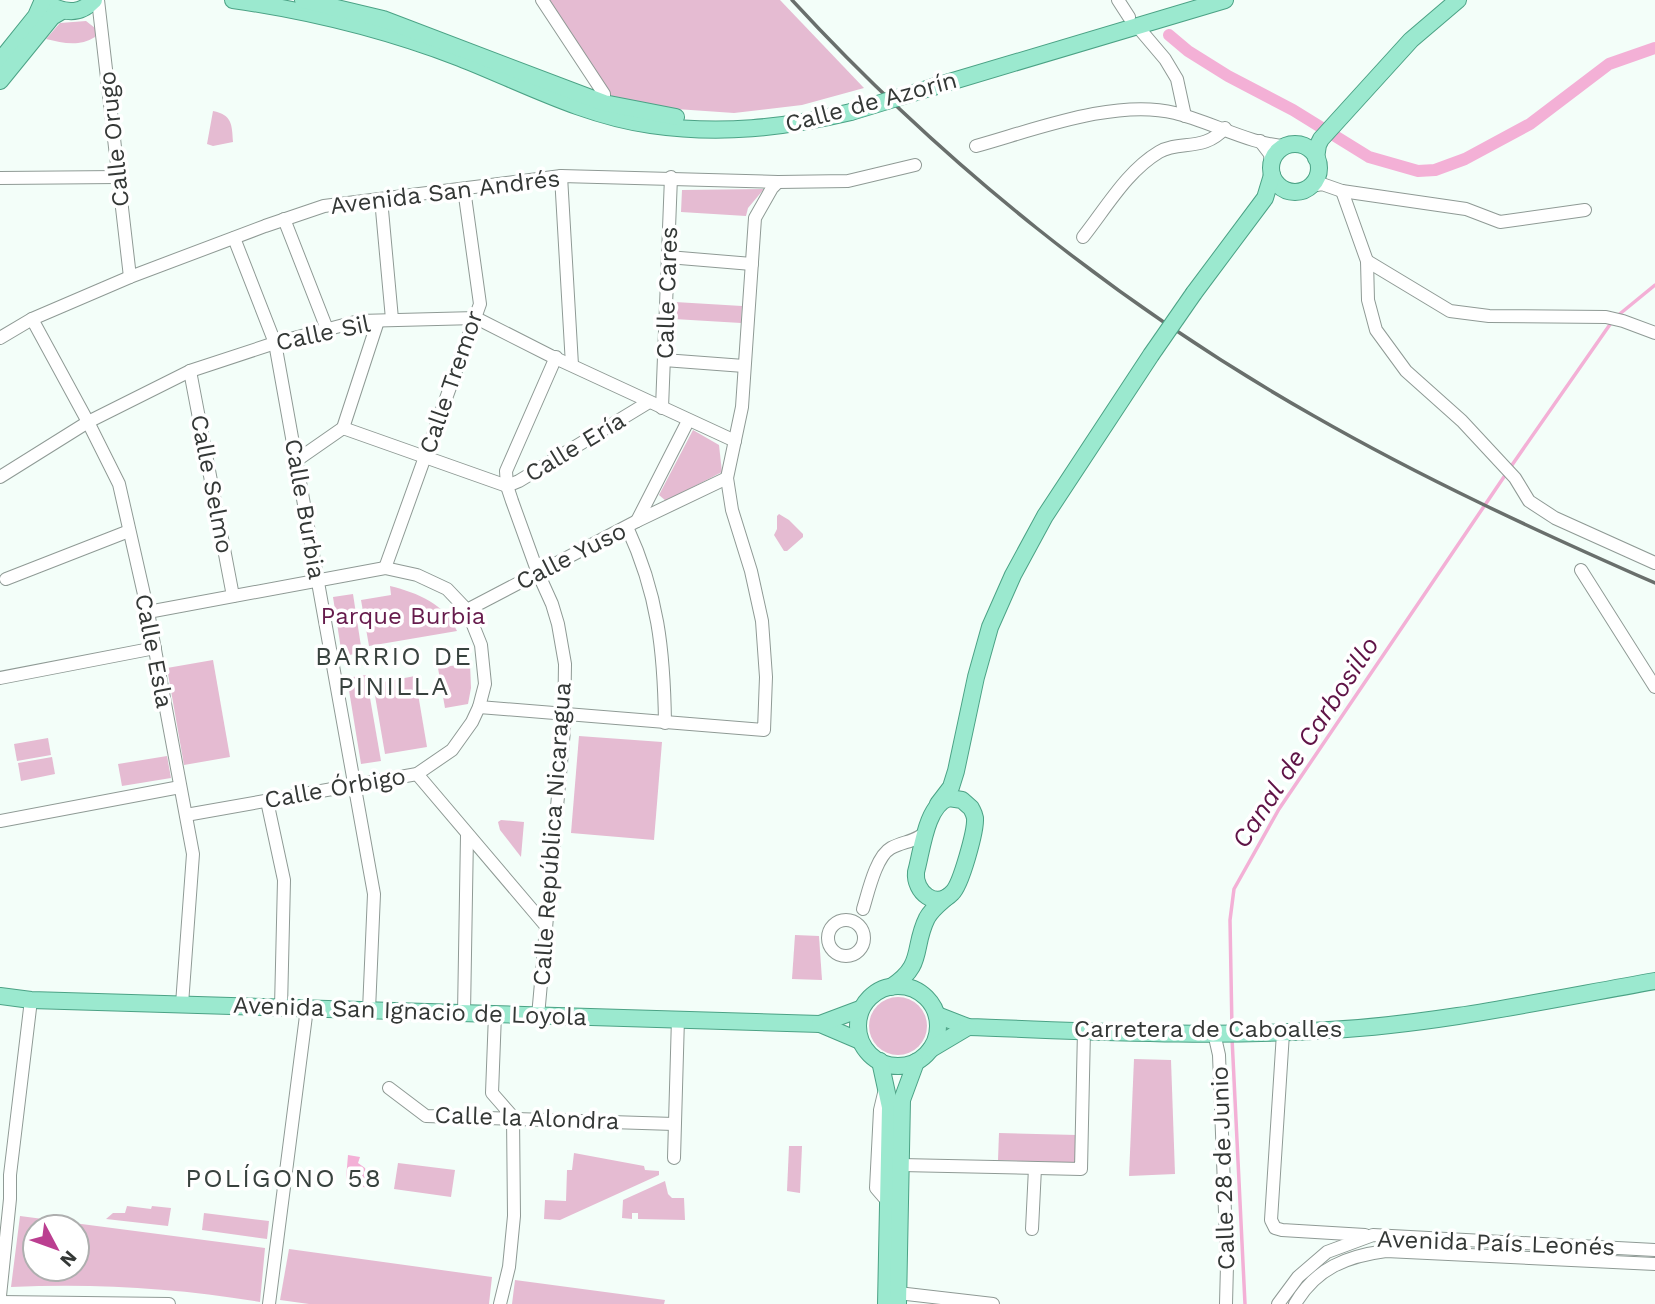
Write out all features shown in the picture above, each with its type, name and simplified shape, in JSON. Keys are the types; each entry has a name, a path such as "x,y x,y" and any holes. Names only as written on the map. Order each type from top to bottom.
{"main road":[{"path":"0,61 36,16 44,0 62,11"},
{"path":"0,81 51,17 62,11 78,11 96,0"},
{"name":"Calle de Azorín","path":"233,0 311,13 385,33 456,57 568,102 648,125 729,131 806,123 848,107 1133,22 1225,0"},
{"name":"Calle de Azorín","path":"303,0 383,19 604,103 695,120 737,121 848,107"},
{"name":"Calle de Azorín","path":"1133,22 1190,0"},
{"path":"1265,198 1277,192 1302,191 1317,175 1318,145 1326,134 1404,47 1458,0"},
{"path":"820,1024 860,1009 879,990 891,986 909,974 914,965 925,922 923,902 915,878 927,831 932,814 951,787 956,771 976,677 990,627 1013,575 1045,516 1151,355 1265,198 1278,151 1295,146 1310,146 1326,134"},
{"path":"1295,146 1317,175"},
{"path":"1272,170 1281,188 1291,191"},
{"path":"925,922 958,883 974,826 974,813 962,794 956,771"},
{"path":"938,804 943,800 956,798 967,803"},
{"path":"919,890 929,898 941,900 947,897"},
{"path":"914,965 916,976 937,1015 936,1038 931,1049"},
{"name":"Carretera de Caboalles","path":"937,1015 968,1027 1240,1034 1283,1032 1399,1024 1655,981"},
{"path":"891,986 904,986 927,998"},
{"name":"Avenida San Ignacio de Loyola","path":"0,996 31,1000 820,1024"},
{"path":"860,1009 860,1041"},
{"path":"820,1024 860,1041 872,1056 890,1066 916,1062 931,1049 968,1027"},
{"path":"880,1061 890,1107 892,1209 898,1298"},
{"path":"886,1304 892,1209 901,1165 902,1100 916,1062"}],"street":[{"name":"Calle Orugo","path":"96,0 130,277"},
{"path":"542,0 604,94 604,103"},
{"path":"1118,0 1165,59 1177,79 1185,116"},
{"path":"976,146 1075,118 1139,108 1185,116 1260,141 1295,146"},
{"path":"1083,237 1140,164 1163,149 1198,145 1220,134 1225,128"},
{"path":"1260,141 1270,154 1272,170"},
{"name":"Avenida San Andrés","path":"0,338 33,319 130,277 324,206 561,176 778,182 848,181 915,165"},
{"path":"1317,175 1342,191 1466,209 1500,222 1585,210"},
{"path":"561,176 572,365"},
{"path":"0,178 118,177"},
{"name":"Calle Cares","path":"662,408 671,177"},
{"path":"479,707 764,730 766,677 762,621 751,570 732,510 727,478 742,407 755,218 778,182"},
{"name":"Calle Tremor","path":"385,568 480,304 464,189"},
{"path":"1342,191 1367,261 1368,300 1376,330 1406,371 1462,421 1515,478 1529,500 1555,518 1655,563"},
{"path":"381,199 392,319"},
{"path":"284,219 327,329"},
{"name":"Calle Burbia","path":"234,238 275,343 374,894 369,1010"},
{"path":"668,257 752,264"},
{"path":"1367,261 1450,311 1489,316 1606,317 1655,333"},
{"name":"Calle Sil","path":"0,477 88,422 190,371 327,329 359,321 392,319 476,318 735,441"},
{"name":"Calle Esla","path":"33,319 118,484 148,612 193,854 188,1004"},
{"path":"297,460 343,428 378,321"},
{"path":"343,428 507,486 506,471 556,357"},
{"path":"664,360 744,366"},
{"name":"Calle Selmo","path":"190,371 233,597"},
{"name":"Calle Ería","path":"538,573 507,486 649,402"},
{"name":"Calle Yuso","path":"632,524 688,421"},
{"name":"Calle Yuso","path":"467,610 727,478"},
{"path":"632,524 661,637 665,723"},
{"path":"6,579 129,531"},
{"path":"148,612 385,568 417,575 447,589 467,610"},
{"path":"1581,570 1655,687"},
{"name":"Calle República Nicaragua","path":"538,573 558,624 565,664 565,714 538,1016"},
{"name":"Calle Órbigo","path":"186,815 417,774 452,750 472,722 485,684 481,645 467,610"},
{"path":"0,678 155,648"},
{"path":"417,774 546,926"},
{"path":"0,821 180,787"},
{"path":"267,801 284,880 281,1007"},
{"path":"857,924 881,859 887,851 914,841 927,831"},
{"path":"464,1013 467,835"},
{"path":"895,847 905,848 913,853 918,864"},
{"path":"0,1296 6,1192 31,1000"},
{"path":"269,1304 307,1008"},
{"path":"495,1014 492,1093 513,1117 514,1216 509,1267 500,1304"},
{"path":"674,1158 678,1018"},
{"path":"901,1165 1081,1169 1084,1030"},
{"path":"1283,1032 1271,1220 1275,1228 1282,1230 1373,1236"},
{"name":"Calle 28 de Junio","path":"1219,1033 1226,1304"},
{"name":"Calle la Alondra","path":"389,1088 426,1116 674,1124"},
{"path":"1032,1229 1035,1168"},
{"path":"1314,1233 1323,1239 1327,1252"},
{"name":"Avenida País Leonés","path":"1278,1304 1298,1277 1327,1252 1373,1236 1655,1250"},
{"name":"Avenida País Leonés","path":"1295,1304 1314,1280 1338,1262 1386,1251 1655,1264"},
{"path":"898,1298 993,1304"},
{"path":"0,1302 169,1304"}],"green space":[{"path":"542,0 780,0 864,88 802,105 734,113 662,108 604,94"},
{"path":"86,21 95,28 95,37 89,40 71,43 46,39 60,23"},
{"path":"213,111 224,115 230,121 233,142 213,146 207,144"},
{"path":"764,189 748,208 746,216 681,212 682,190"},
{"path":"675,302 742,306 741,323 674,319"},
{"path":"693,430 719,445 722,472 666,501 659,495"},
{"path":"779,514 803,534 787,551 784,551 774,535"},
{"name":"Parque Burbia","path":"390,586 430,601 445,614 457,631 369,646 361,600 391,595"},
{"path":"353,594 362,653 342,656 333,597"},
{"path":"213,660 230,757 184,765 167,668"},
{"path":"470,663 471,688 468,704 445,708 438,668"},
{"path":"366,675 381,761 361,764 347,678"},
{"path":"415,676 427,747 385,754 373,684"},
{"path":"579,736 662,742 654,840 571,833"},
{"path":"48,738 51,755 17,761 14,744"},
{"path":"167,756 171,778 122,786 118,764"},
{"path":"52,757 55,774 21,781 18,763"},
{"path":"498,822 524,822 521,857 500,830"},
{"path":"795,935 819,936 822,980 792,979"},
{"path":"892,997 904,997 919,1005 927,1020 927,1032 919,1047 904,1055 892,1055 877,1047 869,1032 869,1020 877,1005"},
{"path":"1134,1059 1171,1060 1175,1174 1129,1176"},
{"path":"999,1133 1077,1135 1076,1163 998,1160"},
{"path":"789,1146 802,1146 800,1193 787,1191"},
{"path":"574,1153 644,1166 645,1170 659,1171 659,1175 560,1220 544,1219 545,1200 566,1201 567,1170 572,1170"},
{"path":"398,1163 455,1170 451,1197 394,1189"},
{"path":"665,1181 668,1194 672,1198 684,1198 685,1220 638,1219 638,1213 632,1213 632,1219 622,1218 623,1200"},
{"path":"127,1206 171,1208 168,1226 106,1219 113,1213 125,1213"},
{"path":"204,1213 269,1221 267,1239 202,1230"},
{"path":"20,1216 21,1283 91,1283 91,1225 265,1248 260,1302 198,1293 73,1286 11,1287"},
{"path":"289,1249 492,1277 489,1304 309,1304 280,1300"},
{"path":"515,1280 665,1300 664,1304 512,1304"}],"shaded area":[{"path":"348,1155 360,1157 358,1163 365,1168 367,1176 374,1177 372,1188 354,1186 346,1179"}],"waterway":[{"path":"1169,35 1188,51 1228,76 1293,110 1369,157 1418,171 1435,170 1465,159 1530,124 1609,64 1655,48"},
{"name":"Canal de Carbosillo","path":"1616,317 1655,285"},
{"name":"Canal de Carbosillo","path":"1232,1030 1230,920 1234,889 1279,809 1611,323"},
{"name":"Canal de Carbosillo","path":"1232,1038 1245,1304"}],"railway":[{"path":"792,0 910,119 972,175 1103,279 1172,328 1314,416 1397,462 1655,583"}],"district":[{"name":"BARRIO DE PINILLA","path":"394,671"},
{"name":"POLÍGONO 58","path":"284,1178"}]}
